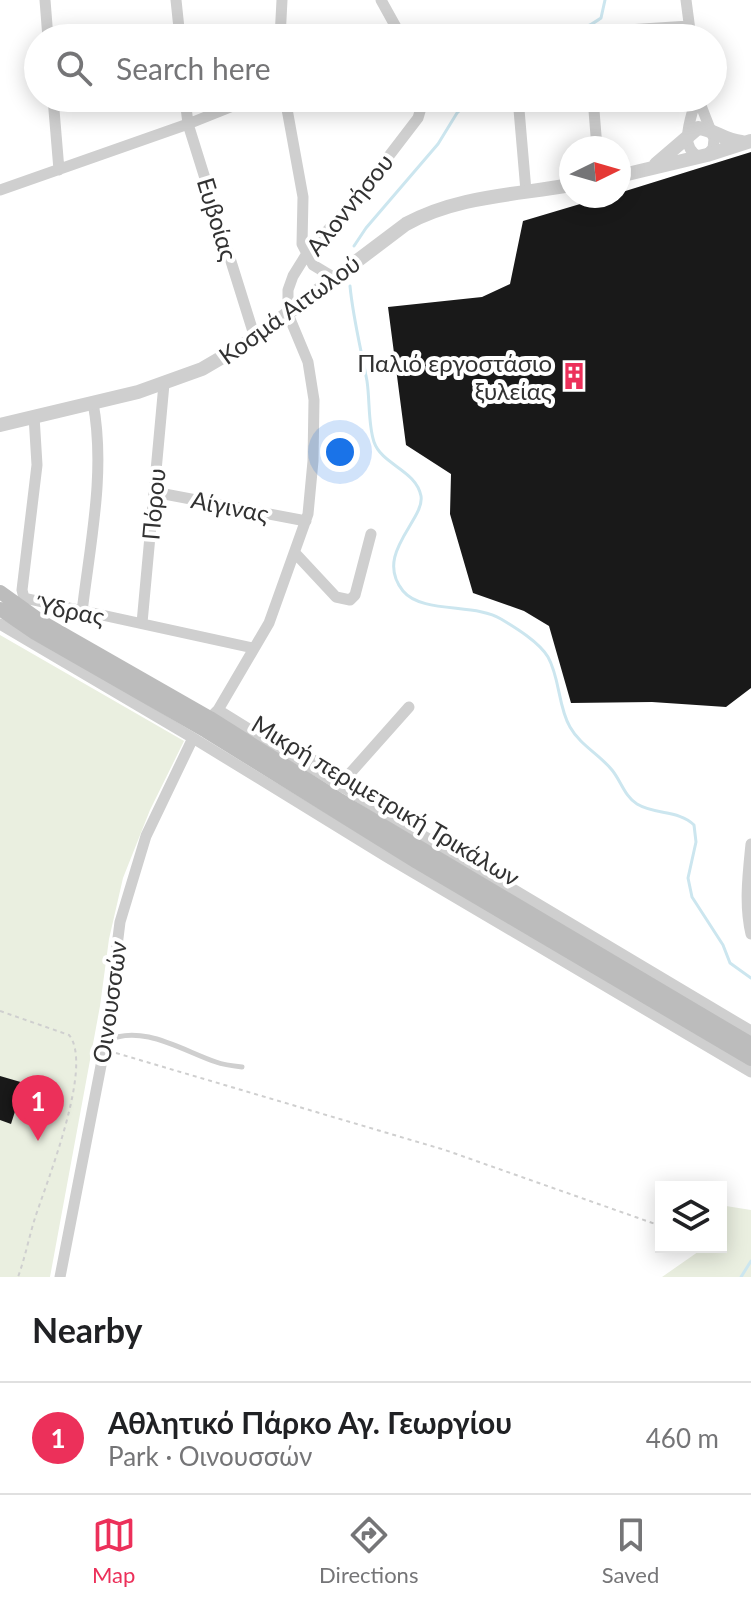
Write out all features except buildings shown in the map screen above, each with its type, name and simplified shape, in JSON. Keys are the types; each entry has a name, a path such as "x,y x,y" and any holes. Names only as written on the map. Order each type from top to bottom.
{"main road":[{"name":"Μικρή περιμετρική Τρικάλων","path":"0,592 42,622 216,711 338,799 751,1044"},
{"name":"Μικρή περιμετρική Τρικάλων","path":"0,609 35,633 206,731 417,862 751,1059"}],"street":[{"path":"45,0 47,24"},
{"path":"176,0 179,24"},
{"path":"281,24 282,0"},
{"path":"381,0 394,24"},
{"path":"686,0 689,24"},
{"path":"54,112 59,170"},
{"name":"Ευβοίας","path":"187,112 255,338"},
{"path":"0,190 218,112"},
{"path":"288,112 303,197 302,244 313,265 333,277"},
{"name":"Αλοννήσου","path":"288,314 288,290 306,255 359,195 420,112"},
{"path":"519,112 526,191"},
{"path":"594,112 596,136"},
{"path":"694,112 688,148 702,155"},
{"path":"702,112 714,144 702,155"},
{"path":"649,169 698,128 731,142 749,141"},
{"path":"631,173 749,141"},
{"name":"Κοσμά Αιτωλού","path":"0,425 164,384 230,355 406,224 427,212 449,205 559,187"},
{"path":"216,711 269,623 306,521 313,461 314,400 308,362 288,314"},
{"name":"Πόρου","path":"142,623 164,384"},
{"path":"82,612 99,451 93,403"},
{"name":"Ύδρας","path":"34,416 37,465 22,590 24,598 253,648"},
{"name":"Αίγινας","path":"154,492 306,521"},
{"path":"295,553 336,597 350,600 357,588 371,534"},
{"path":"0,624 751,1072"},
{"path":"345,779 409,707"},
{"path":"216,711 385,803"},
{"path":"216,711 751,1031"},
{"name":"Οινουσσών","path":"60,1277 104,1046 118,938 129,890 146,836 193,738"},
{"path":"751,844 747,889 747,919 751,934"}],"lane":[{"path":"104,1046 116,1036 154,1039 188,1049 218,1063 242,1067"}],"path":[{"path":"0,1011 69,1035 75,1042 77,1055 68,1116 18,1277"},
{"path":"104,1046 445,1150 655,1224"}],"shaded area":[{"path":"0,635 184,741 150,810 123,878 109,939 100,1006 50,1277 0,1277"},
{"path":"727,1206 751,1210 751,1277 662,1277 696,1253 727,1253"}],"waterway":[{"path":"591,24 601,18 605,0"},
{"path":"354,246 438,144 458,112"},
{"path":"350,286 374,442 384,456 413,480 421,496 416,516 402,539 394,564 395,577 403,591 423,603 490,614 520,631 544,651 555,674 566,719 579,739 612,770 633,801 681,817 694,825 696,842 688,878 692,897 723,945 730,963 751,978"},
{"path":"741,1277 751,1261"}],"place":[{"name":"Παλιό εργοστάσιο ξυλείας","path":"574,376"},
{"name":"Αθλητικό Πάρκο Αγ. Γεωργίου","path":"38,1141"}]}
